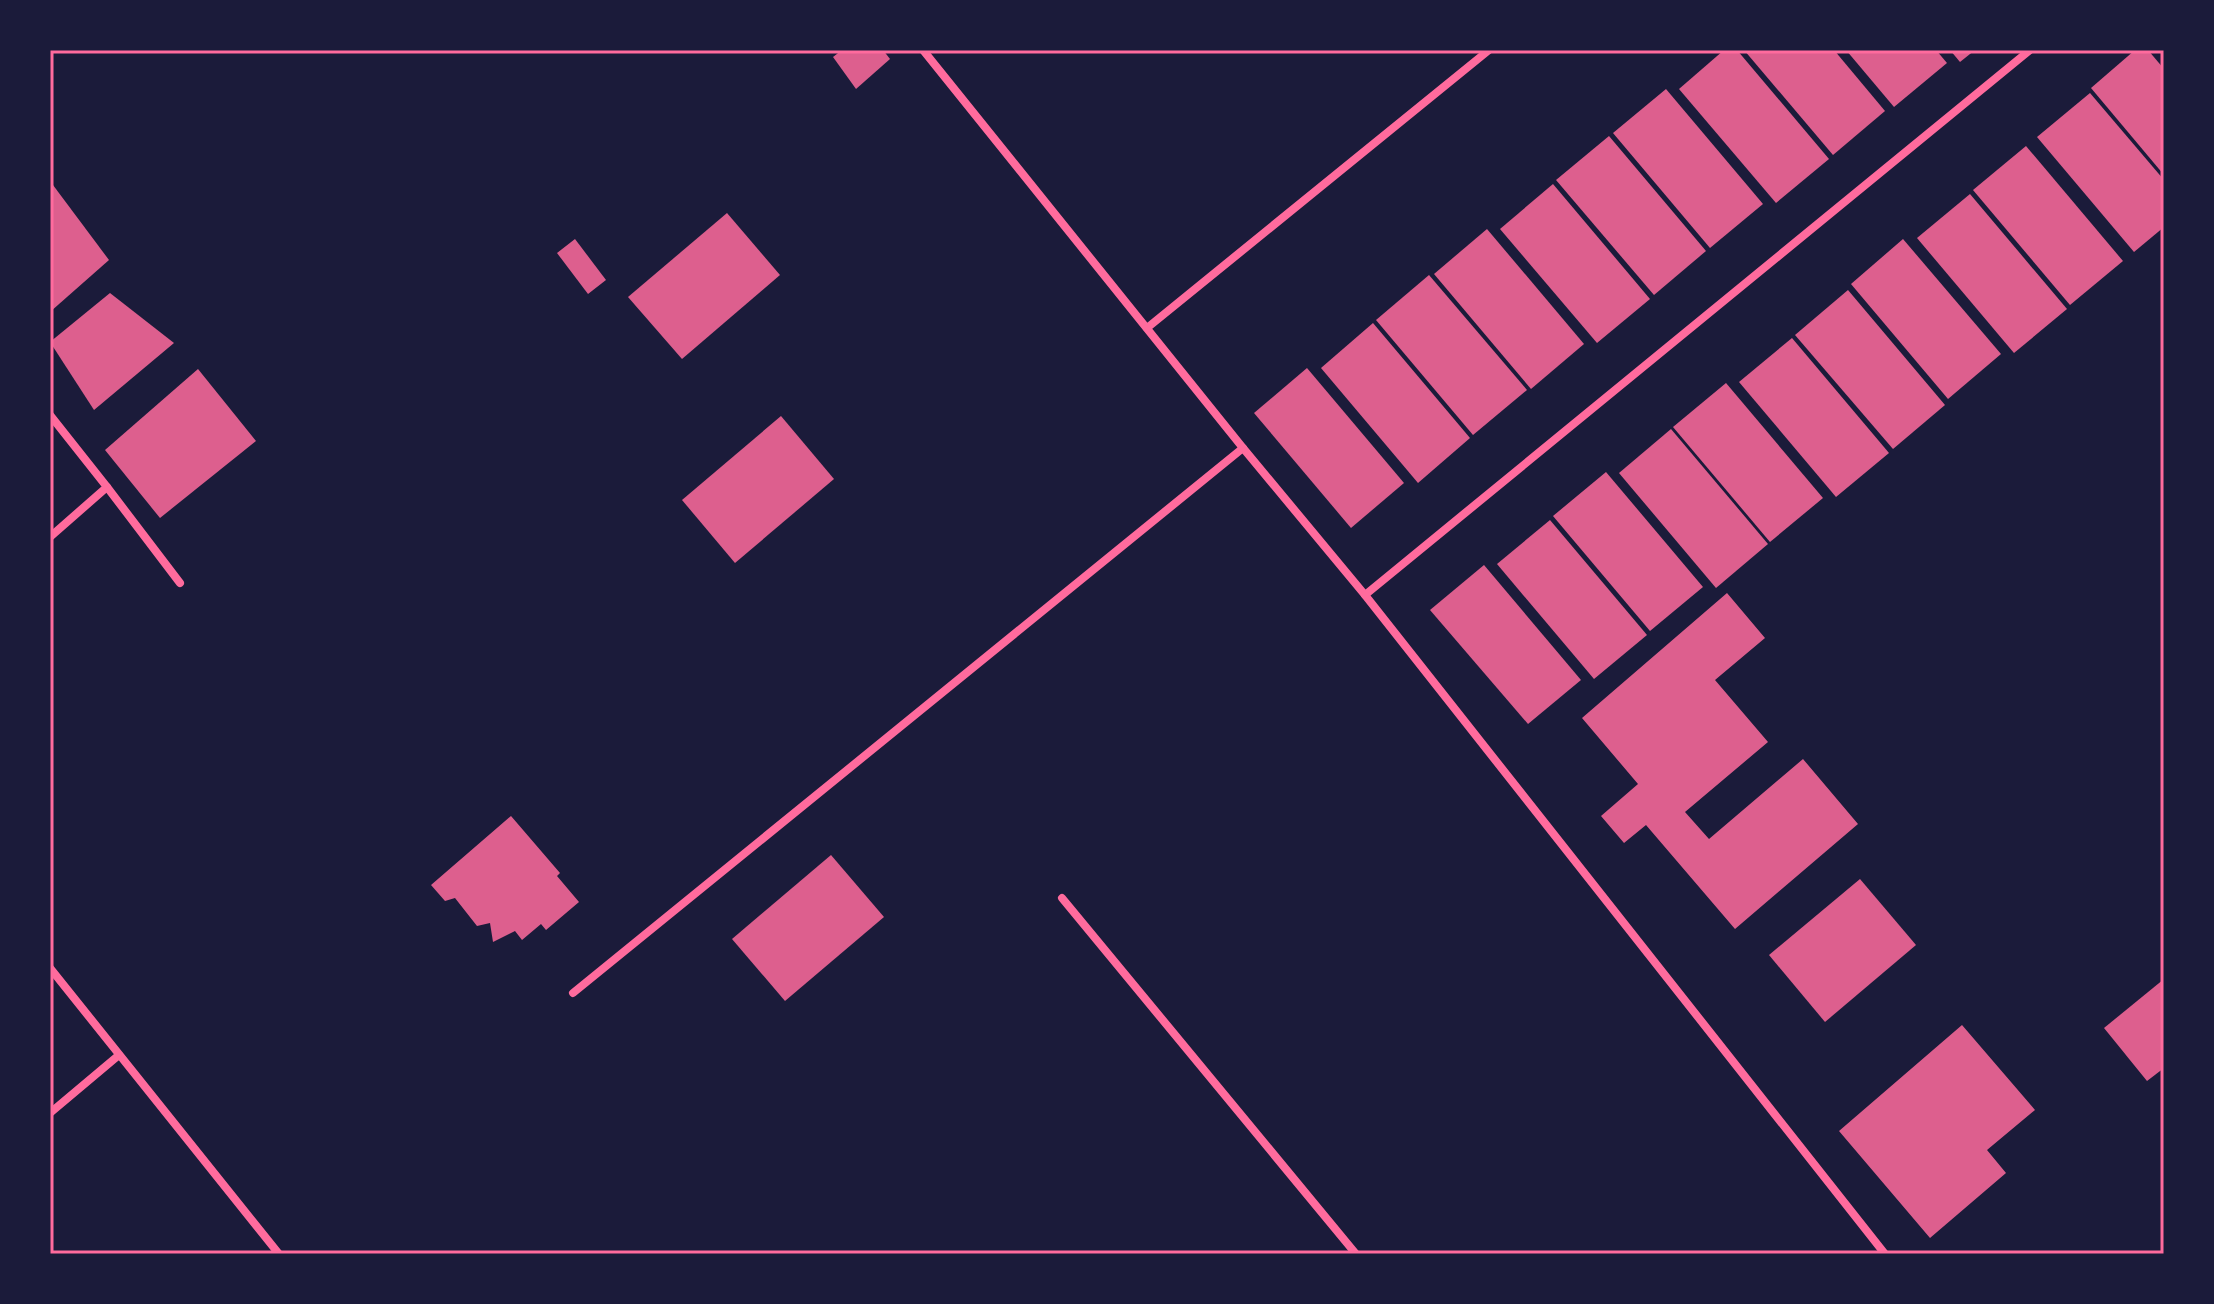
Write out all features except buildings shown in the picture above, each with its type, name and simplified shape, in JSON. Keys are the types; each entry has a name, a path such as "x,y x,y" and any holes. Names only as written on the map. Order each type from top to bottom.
{"street":[{"path":"923,50 1365,595 1885,1254"},
{"path":"1147,328 1489,50"},
{"path":"1365,595 2030,50"},
{"path":"50,415 180,583"},
{"path":"573,993 1243,448"},
{"path":"50,537 107,487"},
{"path":"1062,898 1356,1254"},
{"path":"50,968 279,1254"},
{"path":"50,1113 119,1055"}]}
